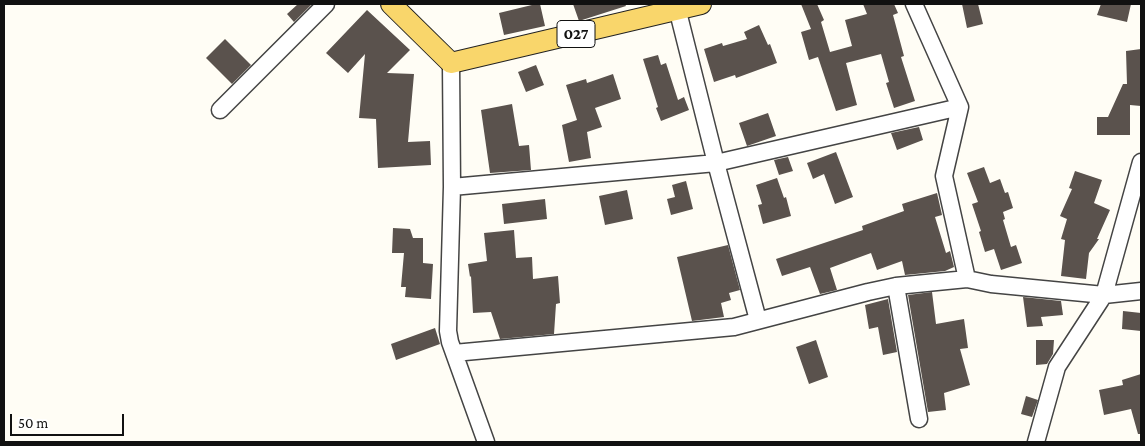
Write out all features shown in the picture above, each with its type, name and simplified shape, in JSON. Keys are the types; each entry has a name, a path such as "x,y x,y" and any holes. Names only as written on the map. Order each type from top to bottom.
{"main road":[{"path":"391,4 451,63"},
{"name":"027","path":"451,63 677,7 701,4"}],"street":[{"path":"220,110 326,4"},
{"path":"914,4 960,107 944,176 967,279"},
{"path":"677,7 758,320"},
{"path":"451,63 452,187 448,331 450,342 486,442"},
{"path":"452,187 716,163 960,107"},
{"path":"1036,442 1057,367 1104,295 1141,162"},
{"path":"454,353 734,326 896,286 967,279 991,284 1104,295 1141,291"},
{"path":"896,286 919,419"}],"building":[{"path":"298,4 312,4 294,22 287,14"},
{"path":"540,4 545,26 504,35 499,13"},
{"path":"573,4 625,4 626,6 579,21"},
{"path":"801,4 817,4 824,20 821,22 830,52 852,46 845,20 867,14 863,4 894,4 898,13 893,15 904,56 901,57 915,101 894,108 886,83 889,82 881,54 846,63 857,105 836,111 818,57 809,60 801,32 811,29"},
{"path":"962,4 978,4 983,24 967,28"},
{"path":"1101,4 1131,4 1127,22 1097,15"},
{"path":"367,10 410,50 387,73 414,74 408,142 430,141 431,165 378,168 376,119 359,118 365,54 348,73 326,53"},
{"path":"759,25 768,45 770,44 777,63 736,78 735,75 714,82 704,49 722,43 723,46 747,39 744,32"},
{"path":"225,39 251,65 232,84 206,58"},
{"path":"1141,49 1141,106 1130,105 1130,135 1097,135 1097,117 1108,117 1123,84 1127,84 1126,51"},
{"path":"658,55 661,65 666,63 678,100 684,97 689,110 661,121 643,59"},
{"path":"536,65 544,85 526,92 518,72"},
{"path":"613,74 621,99 595,108 602,127 587,132 591,158 569,162 562,125 577,120 566,85 586,79 587,83"},
{"path":"512,104 519,146 529,145 531,170 490,173 481,110"},
{"path":"768,113 776,136 747,146 739,123"},
{"path":"919,127 923,140 897,150 891,133"},
{"path":"836,152 853,197 835,204 824,174 813,179 807,163"},
{"path":"788,157 793,171 779,175 774,160"},
{"path":"984,167 990,183 1000,179 1005,193 1008,192 1013,208 1003,212 1005,219 1003,220 1011,247 1016,245 1022,263 1001,270 994,249 985,252 979,232 981,231 972,204 978,202 967,173"},
{"path":"1075,171 1102,180 1094,203 1110,210 1097,239 1099,239 1089,253 1086,279 1061,276 1065,240 1061,239 1067,219 1060,216 1072,189 1069,188"},
{"path":"777,178 784,198 786,197 791,216 763,224 758,205 762,204 756,185"},
{"path":"686,181 693,209 671,215 667,199 675,197 672,185"},
{"path":"627,190 633,219 605,225 599,196"},
{"path":"937,193 942,215 935,217 946,253 950,251 954,267 945,271 905,275 902,261 877,270 871,253 830,268 837,290 820,294 810,267 782,276 776,259 863,230 862,226 904,211 902,204"},
{"path":"545,199 547,219 504,224 502,204"},
{"path":"393,228 410,229 413,238 423,238 423,263 433,264 431,299 405,297 406,287 401,287 404,253 392,253"},
{"path":"514,230 516,258 532,257 533,279 558,276 560,303 556,304 554,334 500,339 491,312 473,313 471,276 468,264 487,261 484,233"},
{"path":"728,245 740,290 729,293 731,300 721,303 724,317 692,321 677,257"},
{"path":"932,292 936,324 964,319 968,348 960,349 970,385 944,393 946,410 928,412 908,295"},
{"path":"1023,297 1061,301 1063,315 1041,317 1043,326 1027,327"},
{"path":"888,299 897,352 883,355 878,327 869,329 865,305"},
{"path":"1123,311 1141,313 1141,331 1122,329"},
{"path":"435,328 440,344 396,360 391,344"},
{"path":"816,340 828,377 809,384 796,347"},
{"path":"1036,340 1054,340 1053,354 1047,364 1036,365"},
{"path":"1141,374 1141,434 1138,434 1131,409 1104,415 1099,390 1123,385 1122,380"},
{"path":"1026,396 1038,400 1032,417 1021,414"}]}
